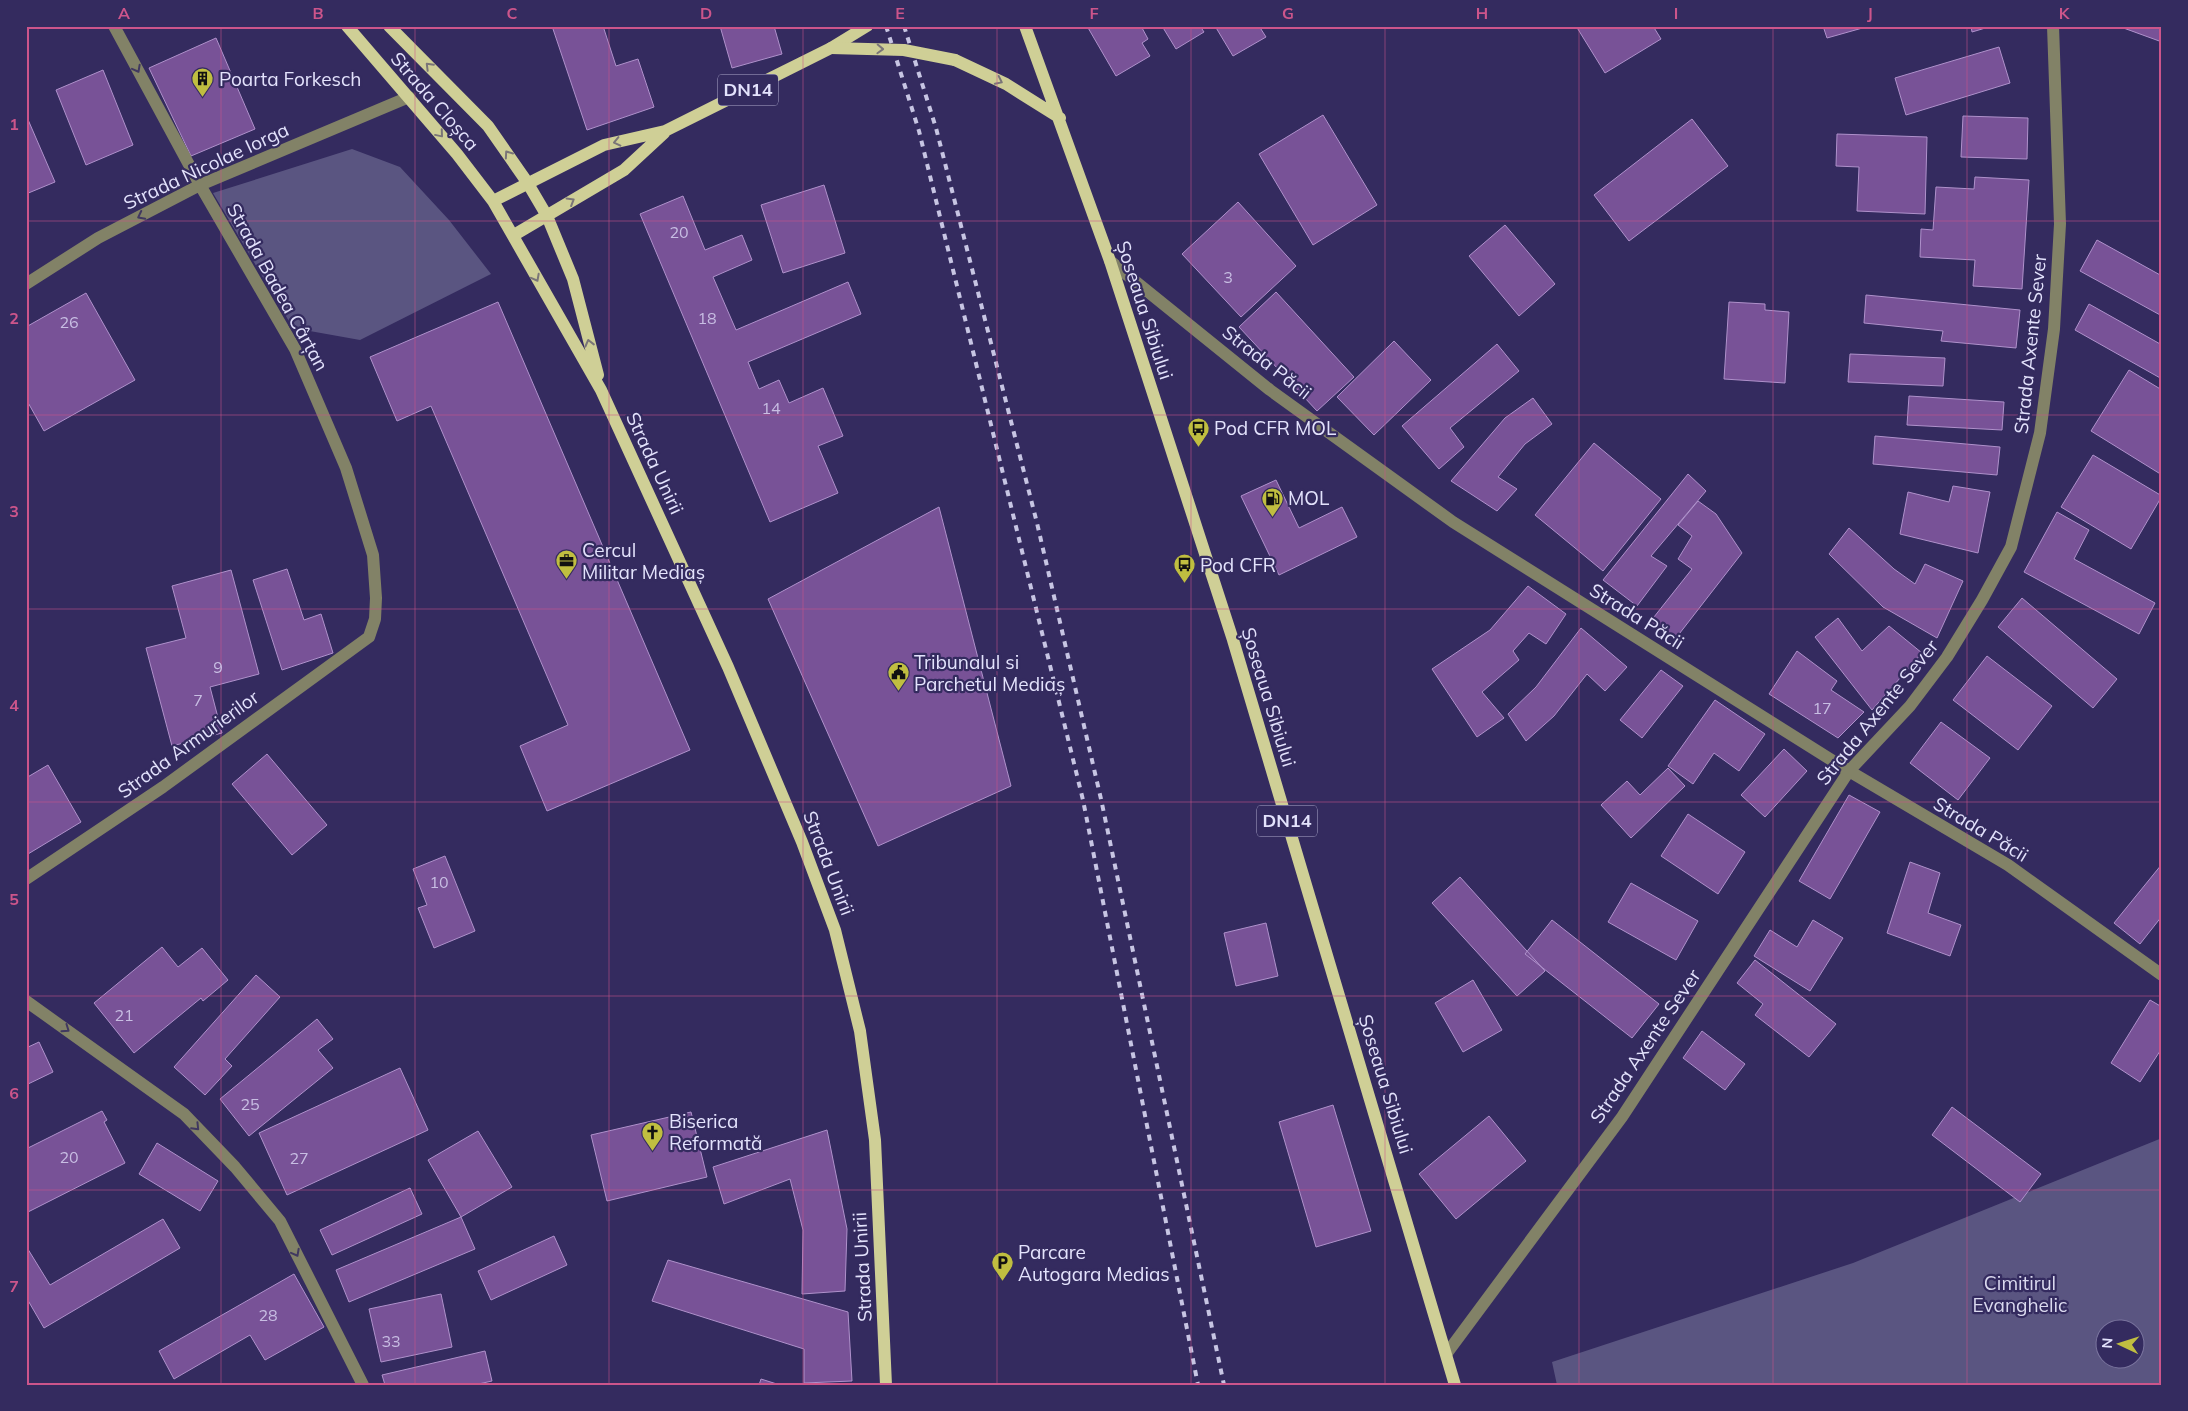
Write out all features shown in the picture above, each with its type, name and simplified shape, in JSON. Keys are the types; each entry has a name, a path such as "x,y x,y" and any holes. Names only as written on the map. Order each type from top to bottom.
{"main road":[{"name":"Strada Cloșca","path":"346,26 408,97 493,201 514,235"},
{"name":"Strada Cloșca","path":"389,26 488,126 527,182 547,216"},
{"name":"DN14","path":"493,201 527,182 604,145 665,131 831,48 867,26"},
{"name":"Șoseaua Sibiului","path":"1025,26 1060,118 1110,261 1233,640 1455,1385"},
{"name":"DN14","path":"831,48 904,50 955,60 1006,84 1060,118"},
{"name":"DN14","path":"514,235 624,170 665,131"},
{"name":"Strada Unirii","path":"547,216 573,279 601,390"},
{"name":"Strada Unirii","path":"514,235 544,292 601,390 732,676 802,842 835,930 860,1032 875,1140 886,1385"}],"street":[{"name":"Strada Badea Cârțan","path":"114,26 200,185 295,349 346,468 373,555 376,598 375,619 369,637"},
{"name":"Strada Axente Sever","path":"1446,1352 1622,1116 1849,771 1910,706 1947,657 1982,600 2011,547 2040,433 2052,338 2060,224 2053,26"},
{"name":"Strada Nicolae Iorga","path":"26,284 98,238 200,185 408,97"},
{"name":"Strada Păcii","path":"1110,261 1270,390 1453,522 1849,771 2008,866 2162,975"},
{"name":"Strada Armurierilor","path":"26,879 164,787 369,637"},
{"path":"26,1001 184,1114 235,1167 280,1221 363,1385"}],"green space":[{"path":"352,149 400,167 449,220 491,274 360,340 293,328 213,193"},
{"name":"Cimitirul Evanghelic","path":"2162,1138 2162,1385 1557,1385 1552,1362 1853,1263"}],"building":[{"path":"552,26 603,26 616,66 638,59 654,107 587,130"},
{"path":"720,26 774,26 782,54 732,68"},
{"path":"1087,26 1141,26 1148,39 1142,43 1150,56 1116,76"},
{"path":"1162,26 1200,26 1204,32 1176,49"},
{"path":"1215,26 1259,26 1266,37 1233,56"},
{"path":"1576,26 1653,26 1661,39 1605,73"},
{"path":"1823,26 1866,26 1866,27 1827,38"},
{"path":"1971,26 1992,26 1972,32"},
{"path":"2118,26 2162,26 2162,42"},
{"name":"Poarta Forkesch","path":"216,38 255,129 191,156 149,68"},
{"path":"1999,47 2010,83 1906,115 1895,78"},
{"path":"103,70 133,145 86,165 56,90"},
{"path":"26,115 55,182 26,194"},
{"path":"1323,115 1377,205 1313,245 1259,154"},
{"path":"1963,116 2028,118 2027,159 1961,157"},
{"path":"1692,119 1728,166 1629,241 1594,195"},
{"path":"1837,134 1927,137 1925,214 1857,211 1859,167 1836,166"},
{"path":"1975,177 2029,180 2022,289 1973,286 1975,260 1920,257 1921,229 1933,230 1936,187 1974,189"},
{"path":"824,185 845,253 783,273 761,205"},
{"path":"683,196 705,250 742,235 752,260 713,277 736,330 848,282 861,314 748,362 759,389 779,380 789,403 823,388 843,436 818,446 838,493 770,522 640,214"},
{"path":"1238,202 1296,266 1241,317 1182,254"},
{"path":"1505,225 1555,284 1519,316 1469,256"},
{"path":"2097,240 2162,276 2162,316 2080,271"},
{"path":"1276,292 1354,377 1317,411 1239,327"},
{"path":"86,293 135,380 44,431 26,399 26,327"},
{"path":"1866,295 2020,310 2016,348 1941,341 1943,331 1864,323"},
{"path":"498,302 690,750 547,811 520,746 568,725 431,406 397,421 370,357"},
{"path":"1729,302 1765,304 1765,310 1789,312 1785,383 1724,379"},
{"path":"2089,304 2162,345 2162,379 2075,330"},
{"path":"1394,341 1431,380 1374,435 1337,397"},
{"path":"1497,344 1519,371 1450,428 1464,447 1439,469 1402,426"},
{"path":"1850,354 1945,358 1943,386 1848,382"},
{"path":"2129,370 2162,390 2162,475 2091,431"},
{"path":"1909,396 2004,402 2002,430 1907,425"},
{"path":"1533,398 1552,424 1525,444 1498,477 1517,489 1497,511 1451,481 1505,418"},
{"path":"1875,436 2000,447 1997,475 1873,464"},
{"path":"1594,443 1661,499 1603,571 1535,515"},
{"path":"2093,455 2162,496 2131,549 2061,507"},
{"path":"1688,474 1706,491 1651,556 1667,566 1637,606 1603,580"},
{"name":"MOL","path":"1276,480 1299,528 1342,507 1357,537 1279,575 1241,496"},
{"path":"1953,486 1990,492 1978,553 1900,534 1908,492 1949,502"},
{"path":"1698,501 1716,514 1742,553 1676,638 1650,622 1692,569 1678,559 1692,536 1678,525"},
{"name":"Tribunalul si Parchetul Mediaș","path":"939,507 1011,786 878,846 768,599"},
{"path":"2057,512 2089,530 2074,559 2155,603 2139,634 2024,572"},
{"path":"1849,528 1894,569 1915,584 1925,564 1963,581 1937,638 1883,607 1829,554"},
{"path":"287,569 304,620 321,614 333,653 282,670 253,580"},
{"path":"231,570 259,674 210,687 222,733 172,746 146,648 186,638 172,586"},
{"path":"1528,586 1566,614 1546,644 1529,633 1513,651 1519,660 1482,692 1504,718 1477,737 1432,669 1490,630"},
{"path":"2022,598 2117,679 2093,708 1998,627"},
{"path":"1838,618 1862,651 1889,626 1922,653 1872,710 1815,637"},
{"path":"1581,628 1627,667 1605,691 1587,674 1554,716 1526,741 1508,714 1536,687"},
{"path":"1797,651 1837,681 1831,690 1864,712 1838,738 1769,694"},
{"path":"1987,656 2052,706 2018,750 1953,700"},
{"path":"1661,670 1683,686 1642,738 1620,720"},
{"path":"1715,700 1765,734 1739,771 1714,753 1693,784 1668,766"},
{"path":"1941,722 1990,758 1958,800 1910,763"},
{"path":"1784,749 1807,771 1765,817 1741,795"},
{"path":"267,754 327,825 292,855 232,784"},
{"path":"48,765 81,822 28,854 26,778"},
{"path":"1668,768 1685,786 1631,838 1601,805 1627,781 1640,795"},
{"path":"1849,795 1880,812 1830,899 1799,881"},
{"path":"1688,814 1745,852 1718,894 1661,856"},
{"path":"445,856 475,931 434,948 418,908 427,905 413,869"},
{"path":"1910,862 1940,873 1928,913 1961,925 1950,956 1887,933"},
{"path":"2162,864 2162,916 2140,944 2114,923"},
{"path":"1460,877 1545,971 1517,996 1432,903"},
{"path":"1631,883 1698,921 1676,960 1608,922"},
{"path":"1552,920 1659,1004 1632,1038 1525,954"},
{"path":"1813,920 1843,938 1810,991 1754,956 1770,930 1797,947"},
{"path":"1266,923 1278,976 1236,986 1224,933"},
{"path":"162,947 178,967 202,948 228,980 203,1001 201,998 134,1053 94,1003"},
{"path":"1755,960 1836,1024 1809,1057 1755,1015 1763,1004 1737,983"},
{"path":"256,975 280,997 225,1059 232,1066 205,1095 174,1067"},
{"path":"1473,980 1502,1030 1463,1052 1435,1003"},
{"path":"2150,1000 2162,1007 2162,1048 2140,1082 2111,1063"},
{"path":"317,1019 333,1039 318,1050 333,1068 249,1136 220,1099"},
{"path":"1702,1031 1745,1064 1725,1090 1683,1058"},
{"path":"39,1042 53,1072 26,1085 26,1048"},
{"path":"400,1068 428,1130 287,1195 259,1133"},
{"path":"1333,1105 1371,1231 1316,1247 1279,1122"},
{"path":"1952,1107 2041,1174 2020,1202 1932,1135"},
{"path":"102,1111 107,1120 104,1122 125,1163 26,1213 26,1149"},
{"path":"691,1112 707,1177 607,1201 591,1135"},
{"path":"1489,1116 1526,1161 1456,1219 1419,1174"},
{"path":"827,1130 847,1229 845,1291 802,1294 803,1230 790,1179 724,1204 713,1167"},
{"path":"478,1131 512,1187 461,1217 428,1160"},
{"path":"157,1143 218,1181 200,1211 139,1174"},
{"path":"410,1188 422,1214 332,1255 320,1230"},
{"path":"461,1217 475,1249 349,1302 336,1270"},
{"path":"163,1219 180,1248 44,1328 26,1297 26,1246 50,1285"},
{"path":"554,1236 567,1265 491,1300 478,1271"},
{"path":"668,1260 848,1312 852,1381 804,1383 804,1349 652,1301"},
{"path":"294,1274 324,1327 265,1360 250,1335 174,1379 159,1351"},
{"path":"441,1294 452,1347 381,1362 369,1309"},
{"path":"485,1351 492,1381 474,1385 385,1385 382,1375"},
{"path":"761,1379 780,1385 759,1385"}],"railway":[{"path":"886,26 919,131 1083,800 1198,1385"},
{"path":"904,26 936,128 1037,523 1101,799 1224,1385"}],"place":[{"name":"Poarta Forkesch","path":"203,98"},
{"name":"Pod CFR MOL","path":"1198,447"},
{"name":"MOL","path":"1272,517"},
{"name":"Cercul Militar Mediaș","path":"566,580"},
{"name":"Pod CFR","path":"1184,584"},
{"name":"Tribunalul si Parchetul Mediaș","path":"898,692"},
{"name":"Biserica Reformată","path":"653,1151"},
{"name":"Parcare Autogara Medias","path":"1002,1282"}]}
